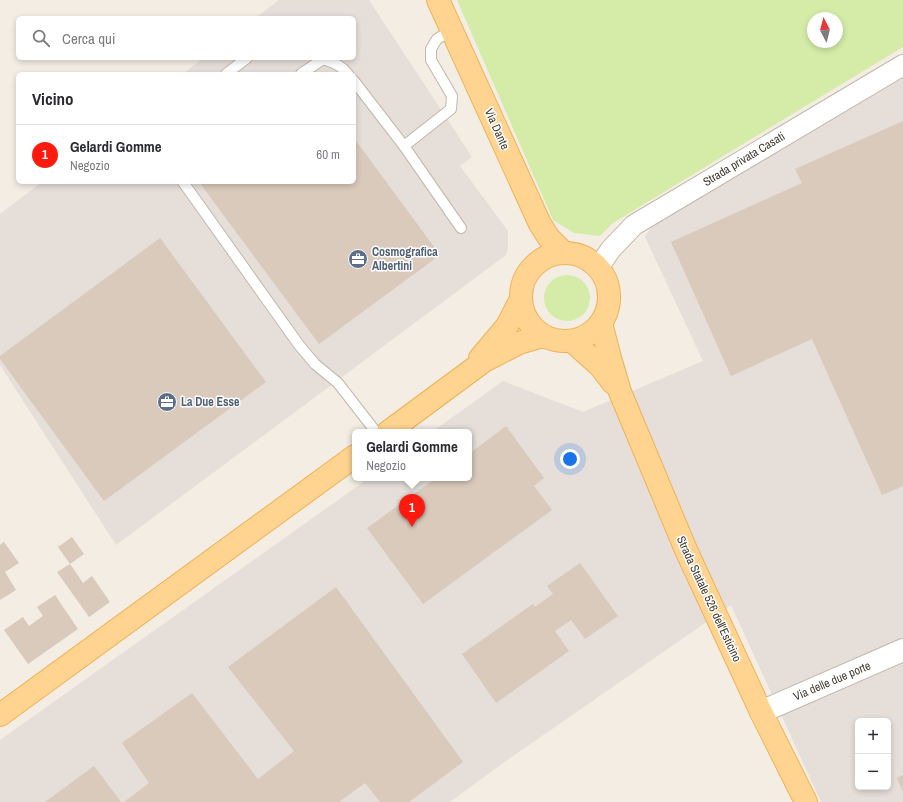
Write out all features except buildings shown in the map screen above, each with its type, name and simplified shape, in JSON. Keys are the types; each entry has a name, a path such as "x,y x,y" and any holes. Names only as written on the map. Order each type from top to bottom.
{"main road":[{"name":"Via Dante","path":"438,0 540,224 549,238 564,253"},
{"path":"564,253 578,255 585,258 598,268 606,281 609,294 608,309 601,323 591,334 572,341 557,341 543,336 526,320 520,301 521,289 532,267 554,254 564,253"},
{"path":"464,376 507,326 520,301"},
{"name":"Strada Statale 526 dell'Esticino","path":"601,323 620,392 686,550 761,712 806,802"},
{"path":"392,429 484,361 519,343 543,336"},
{"name":"Strada Statale 526 dell'Esticino","path":"572,341 600,366 620,392"},
{"path":"0,715 352,458"}],"street":[{"name":"Strada privata Casati","path":"598,268 611,249 634,225 903,65"},
{"name":"Via delle due porte","path":"761,712 903,650"}],"lane":[{"path":"404,146 451,109 452,96 431,60 431,49 438,39 452,30"},
{"path":"229,72 244,60"},
{"path":"304,72 323,60 336,63 343,67 347,72"},
{"path":"356,84 404,146 461,228"},
{"path":"184,184 299,345 315,364 338,383 374,429"}],"shaded area":[{"path":"279,0 369,0 472,157 460,166 508,231 508,248 506,255 116,545 0,365 0,214 39,184 356,184 356,72 186,72 200,60 356,60 356,16 258,16"},
{"path":"903,73 903,802 821,802 731,605 503,763 450,802 0,802 0,740 365,481 472,481 472,429 436,429 503,381 583,412 703,361 645,237 655,220"}],"green space":[{"path":"457,0 903,0 903,47 613,223 600,236 574,233 553,220"},
{"path":"567,275 580,279 586,285 590,298 586,311 580,317 567,321 554,317 548,311 544,298 548,285 554,279"}],"place":[{"name":"Cosmografica Albertini","path":"358,259"},
{"name":"La Due Esse","path":"167,402"},
{"name":"Gelardi Gomme","path":"412,527"}]}
